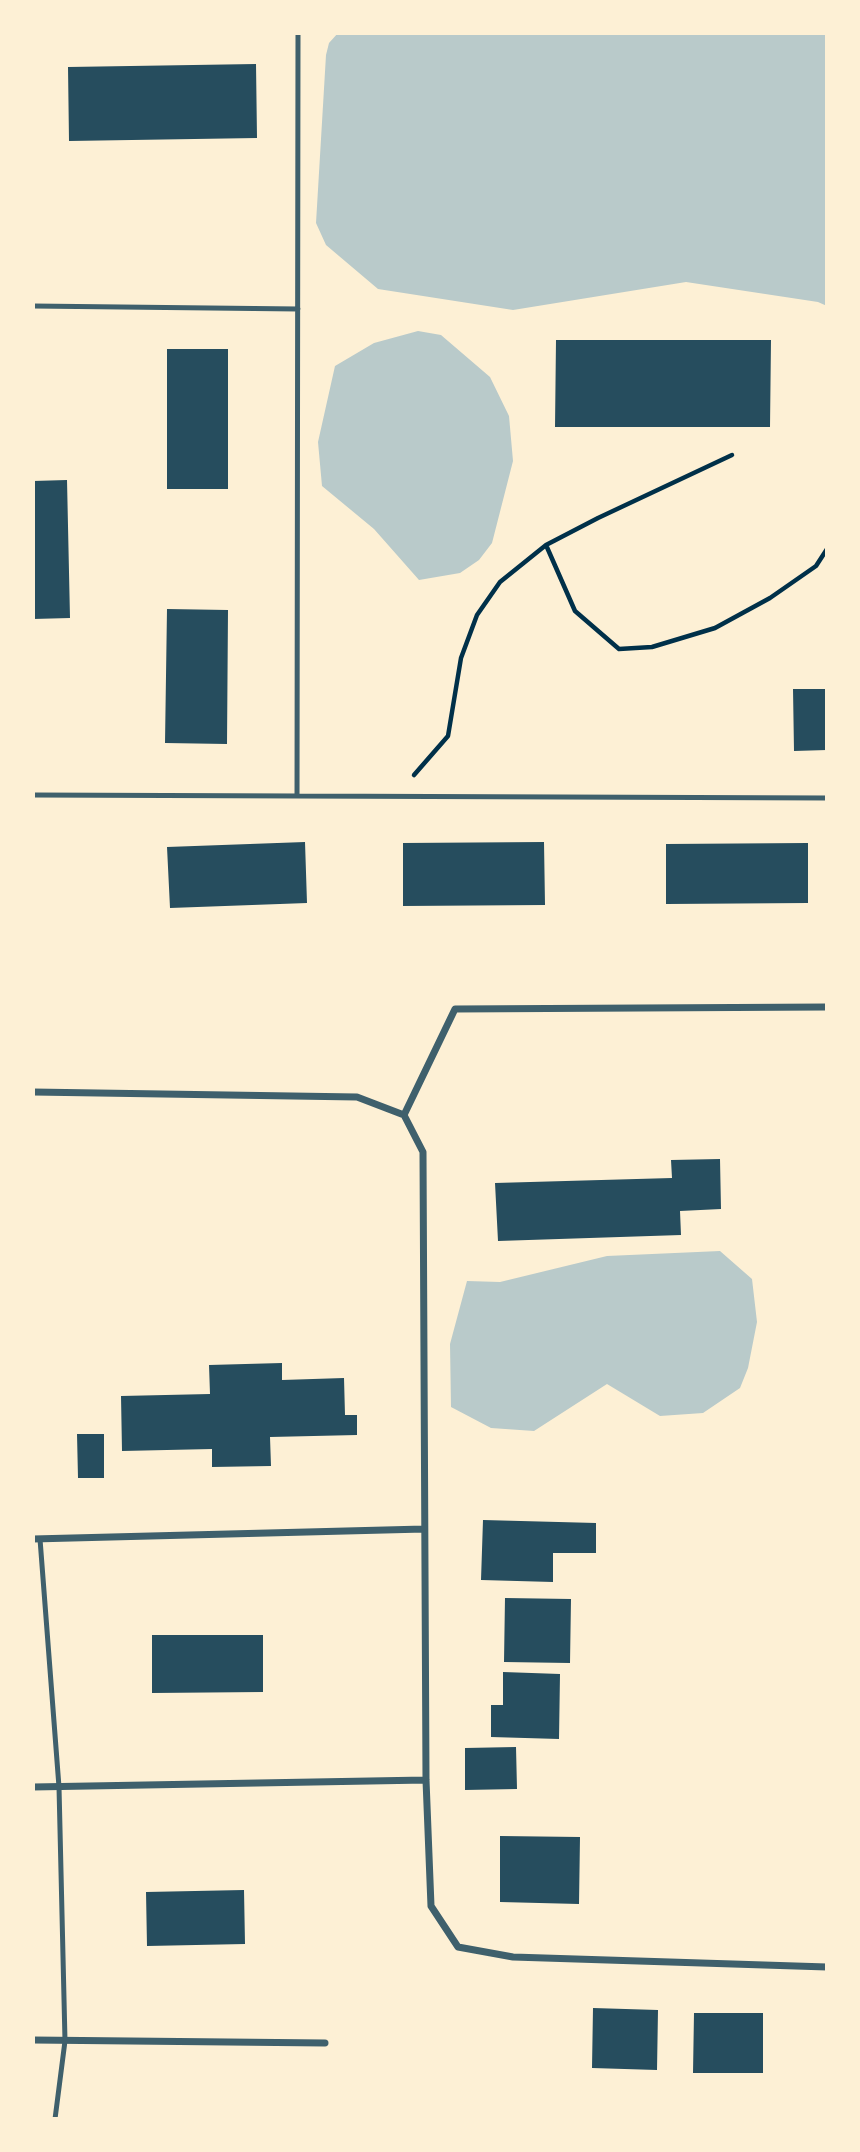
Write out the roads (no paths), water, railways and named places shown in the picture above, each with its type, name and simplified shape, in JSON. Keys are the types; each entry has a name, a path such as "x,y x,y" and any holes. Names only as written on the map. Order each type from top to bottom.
{"street":[{"path":"404,1115 455,1009 827,1007"},
{"path":"33,1091 357,1097 404,1115 423,1152 426,1780 431,1906 458,1947 513,1957 827,1967"},
{"path":"36,1539 424,1529"},
{"path":"33,1787 426,1780"},
{"path":"33,2040 325,2043"}],"lane":[{"path":"297,796 298,33"},
{"path":"33,306 298,309"},
{"path":"33,795 827,798"},
{"path":"36,1539 59,1787 65,2041 55,2119"}]}
